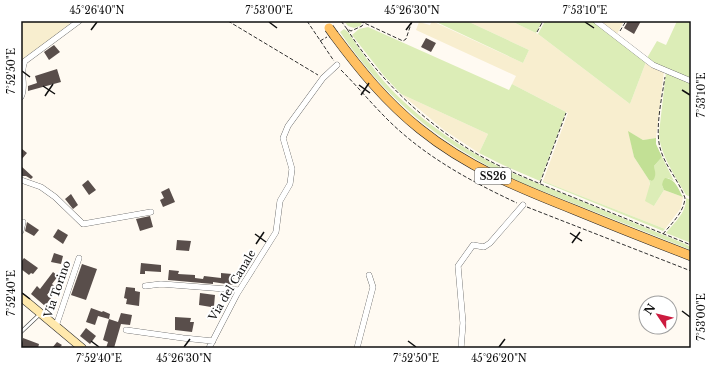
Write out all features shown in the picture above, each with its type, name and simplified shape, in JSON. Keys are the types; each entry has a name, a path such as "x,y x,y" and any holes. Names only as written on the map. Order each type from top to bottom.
{"main road":[{"name":"SS26","path":"330,28 365,75 393,105 421,130 463,159 514,186 691,256"}],"street":[{"path":"21,97 23,92 22,67 25,61 80,21"},
{"path":"596,21 647,61 691,81"},
{"name":"Via del Canale","path":"209,348 239,290 276,232 280,201 290,184 292,169 283,138 288,126 323,78 336,65"},
{"path":"21,180 41,187 55,197 83,224 151,212"},
{"path":"461,348 463,323 458,266 473,245 484,247 490,243 523,205"},
{"path":"21,231 22,222"},
{"name":"Via Torino","path":"56,326 79,258"},
{"path":"357,348 373,287 369,275"},
{"path":"145,286 161,284 239,290"},
{"name":"Via Torino","path":"21,297 82,348"},
{"path":"126,330 213,341"}],"lane":[{"name":"Via Torino","path":"21,332 40,313"}],"path":[{"path":"228,21 323,78"},
{"path":"307,21 336,65"},
{"path":"341,21 386,81 428,119 467,148 540,184 691,245"},
{"path":"360,21 364,24"},
{"path":"347,29 351,31 364,24 370,24 403,41 406,39 412,21"},
{"path":"538,32 543,21"},
{"path":"617,37 626,21"},
{"path":"663,234 678,216 685,198 661,152 657,137 665,70"},
{"path":"540,184 566,113"}],"shaded area":[{"path":"21,21 68,21 71,25 25,57 21,63"},
{"path":"432,21 523,63 529,50 467,21 511,21 538,34 630,104 646,62 664,71 656,138 643,140 629,132 634,157 649,180 654,206 664,190 683,197 681,208 665,229 543,181 568,113 512,84 516,76 416,30 419,22 430,25"},
{"path":"600,21 624,21 617,34"},
{"path":"401,94 488,134 479,153 444,130"}],"green space":[{"path":"344,21 363,21 360,26 354,28 348,26"},
{"path":"434,21 467,21 529,50 523,63"},
{"path":"511,21 542,21 536,33"},
{"path":"545,21 593,21 646,62 630,104 538,34"},
{"path":"677,21 691,21 691,79 660,66 647,58 657,41 666,45"},
{"path":"368,27 509,90 512,84 566,112 540,181 479,153 488,134 401,94 384,76 352,35 359,29"},
{"path":"344,29 348,32 368,61 390,88 431,125 446,136 477,155 510,172 683,243 691,247 691,250 522,183 468,154 420,121 398,101 358,57 340,32"},
{"path":"666,72 691,83 691,197 686,195 673,173 665,157 660,141 659,133"},
{"path":"628,131 643,140 656,138 656,144 662,157 654,166 655,176 652,181 649,180 634,157"},
{"path":"662,157 674,181 668,178 662,185 664,190 654,206 645,201 650,184 649,180 652,181 655,176 654,166"},
{"path":"665,178 674,182 683,197 664,190 662,185"},
{"path":"543,181 665,229 663,231"},
{"path":"686,198 691,200 691,243 666,233 682,213 686,203"}],"building":[{"path":"628,21 641,21 634,34 624,28"},
{"path":"426,38 436,43 431,52 421,47"},
{"path":"54,45 60,52 49,60 44,52"},
{"path":"57,69 61,82 28,91 28,86 37,83 35,76"},
{"path":"21,148 27,153 21,160"},
{"path":"21,166 33,177 31,179 26,176 21,176"},
{"path":"88,180 96,190 89,195 82,185"},
{"path":"169,188 175,202 163,207 160,200 164,198 161,192"},
{"path":"71,194 78,205 73,209 65,199"},
{"path":"150,216 153,227 140,231 136,219"},
{"path":"27,222 39,230 34,236 25,231"},
{"path":"58,229 68,235 63,244 53,237"},
{"path":"177,240 191,241 189,251 176,250"},
{"path":"54,253 63,256 61,264 51,262"},
{"path":"24,258 38,268 33,274 31,273 29,275 21,269 21,262"},
{"path":"141,263 161,265 161,272 145,271 145,274 140,274"},
{"path":"82,264 97,269 86,300 71,295"},
{"path":"169,270 179,271 178,274 195,275 195,278 203,279 204,276 221,278 221,273 232,274 232,277 234,277 233,285 213,282 213,284 168,280"},
{"path":"53,272 58,276 52,284 54,286 47,295 51,298 45,306 31,294 37,286 40,289"},
{"path":"126,287 135,288 135,291 140,292 139,306 126,304 127,299 124,298"},
{"path":"200,293 215,295 214,306 199,305"},
{"path":"91,308 110,314 109,319 98,316 95,325 86,322"},
{"path":"121,313 132,315 130,325 121,324 114,348 106,348 108,342 103,340 109,319 118,322"},
{"path":"175,317 191,318 190,322 194,322 192,332 175,330"},
{"path":"86,328 96,336 90,344 80,336"},
{"path":"23,338 39,344 38,348 21,348"},
{"path":"57,342 62,345 59,348 52,348"}]}
